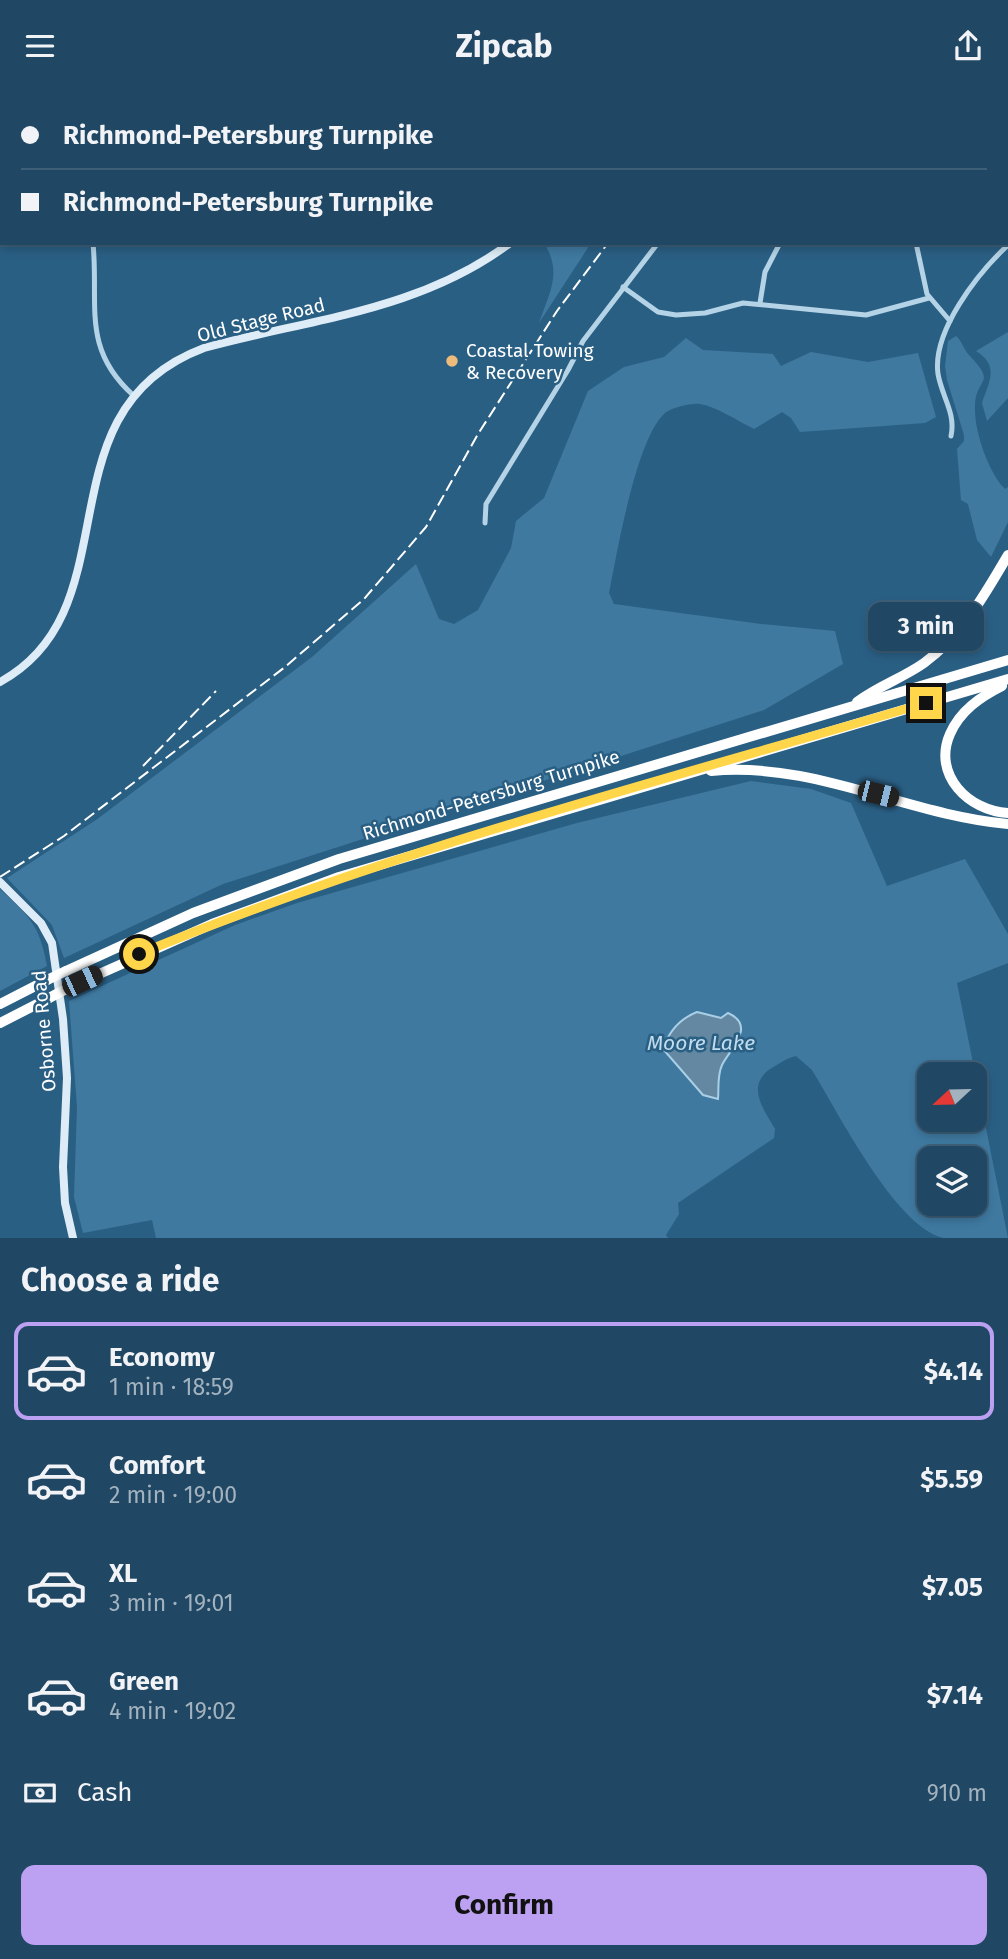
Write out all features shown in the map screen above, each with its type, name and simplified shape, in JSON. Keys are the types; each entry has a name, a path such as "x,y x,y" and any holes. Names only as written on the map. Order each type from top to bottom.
{"highway":[{"path":"851,706 942,648 970,617 1008,555"},
{"name":"Richmond-Petersburg Turnpike","path":"0,1003 170,922 313,867 1008,660"},
{"path":"1008,681 982,697 964,713 948,738 946,756 953,783 964,797 981,808 1008,813"},
{"name":"Richmond-Petersburg Turnpike","path":"0,1023 139,954 306,888 1008,681"},
{"path":"690,773 746,769 774,771 1008,824"}],"street":[{"path":"93,245 96,338 111,370 134,395"},
{"name":"Old Stage Road","path":"0,682 38,653 60,620 77,570 106,443 118,417 154,374 186,355 414,296 471,271 507,245"},
{"path":"485,523 486,504 583,341 656,245"},
{"path":"760,303 765,272 779,245"},
{"path":"916,245 929,298 950,321"},
{"path":"951,436 953,416 940,385 937,361 942,337 983,272 1008,245"},
{"path":"623,287 658,312 676,315 705,313 735,303 760,303 866,315 929,298"},
{"name":"Osborne Road","path":"0,882 41,923 52,943 63,1019 67,1078 62,1167 65,1203 73,1238"}],"shaded area":[{"path":"545,245 590,245 539,323 552,283 553,264"},
{"path":"1008,332 1008,398 987,421 982,403 991,375 988,363 976,351"},
{"path":"956,336 982,371 984,377 975,407 977,427 993,472 1005,489 1008,487 1008,522 991,557 977,540 968,504 961,500 957,449 964,441 964,435 945,366 948,341"},
{"path":"686,338 703,350 773,354 781,366 811,352 868,362 918,353 936,417 925,423 800,432 791,418 782,412 754,429 707,406 681,406 664,414 654,428 636,472 629,498 609,593 614,604 835,631 843,664 764,710 223,884 64,958 52,925 7,878 96,820 312,657 416,564 439,619 454,624 478,610 511,548 516,521 544,498 588,391 624,367 664,357"},
{"path":"751,781 811,789 851,803 887,886 965,859 1008,934 1008,963 957,983 973,1062 917,1062 917,1132 987,1132 1008,1238 943,1238 925,1229 906,1213 869,1165 812,1070 796,1056 770,1069 759,1083 759,1098 775,1129 774,1138 678,1203 679,1214 666,1235 668,1238 156,1238 152,1220 83,1233 74,1197 77,1107 69,1001 235,925 297,903 577,823"},
{"path":"0,889 37,930 47,966 0,991"}],"water":[{"name":"Moore Lake","path":"697,1012 721,1018 728,1013 740,1024 739,1038 720,1069 718,1099 703,1095 663,1049 676,1026"}],"railway":[{"path":"0,877 64,836 285,667 364,599 426,527 478,434 557,311 606,245"},
{"path":"143,766 216,691"}],"place":[{"name":"Coastal Towing & Recovery","path":"452,361"}],"route":[{"path":"139,954 295,892 360,871 926,703"}]}
